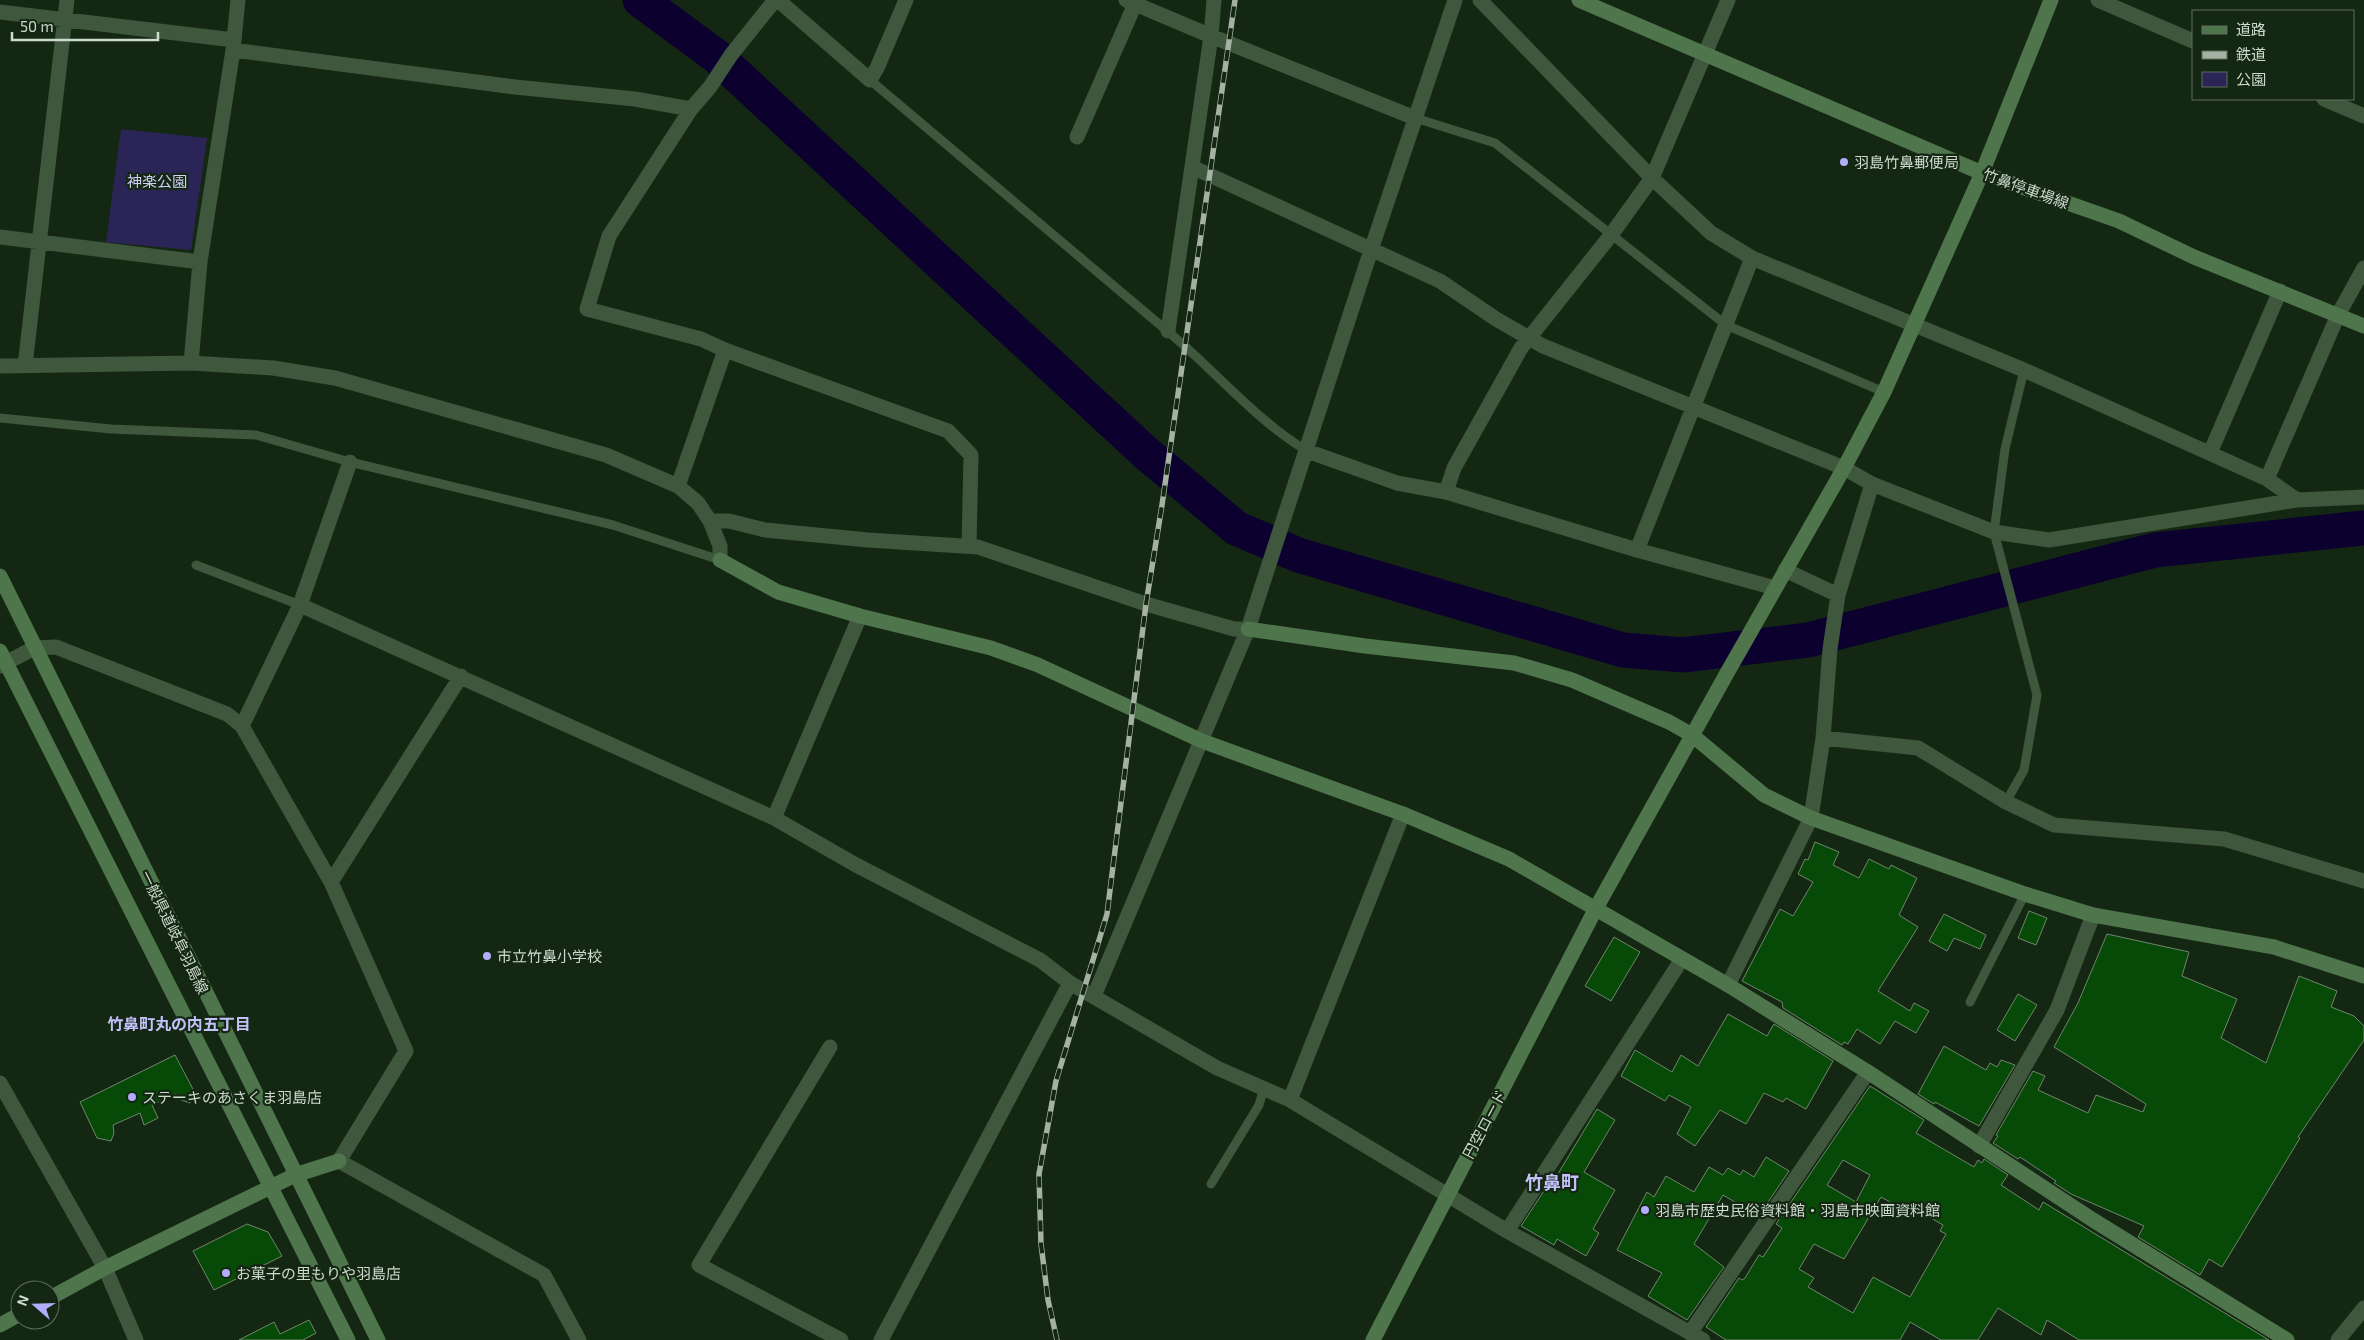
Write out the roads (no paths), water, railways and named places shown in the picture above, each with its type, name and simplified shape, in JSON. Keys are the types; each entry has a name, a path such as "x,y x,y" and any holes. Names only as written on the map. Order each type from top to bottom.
{"street":[{"path":"25,366 67,0"},
{"path":"191,363 200,262 233,45 238,0"},
{"path":"906,0 870,80 776,0 691,109 609,236 587,309 701,339 725,350 948,431 970,455 969,546"},
{"path":"1168,331 1211,36 1214,0"},
{"path":"1094,996 1248,629 1371,250 1455,0"},
{"path":"1480,0 1652,178 1711,234 1752,258 2024,370 2210,453 2267,479 2297,500"},
{"name":"竹鼻停車場線","path":"1579,0 1982,173 2119,221 2194,257 2364,326"},
{"path":"1446,492 1454,468 1521,348 1611,235 1652,178 1728,0"},
{"name":"円空ロード","path":"1373,1340 1447,1194 1596,910 1692,735 1844,468 1884,392 1982,173 2051,0"},
{"path":"2098,0 2192,42"},
{"path":"1077,137 1131,2 1416,118"},
{"path":"0,12 515,87 635,99 691,109"},
{"path":"2326,100 2364,116"},
{"path":"1192,167 1440,281 1530,339 1844,468 1872,484 1994,532 2049,540 2297,500 2364,497"},
{"path":"0,237 200,262"},
{"path":"1637,550 1752,258"},
{"path":"2267,479 2338,314 2364,268"},
{"path":"2210,453 2280,292"},
{"path":"678,486 725,350"},
{"path":"0,366 191,363 273,368 336,378 606,455 678,486 698,503 710,521 720,546 720,560 778,592 860,616 1001,651 1038,665 1202,741 1403,814 1509,860 1728,984 1868,1072 2093,1220 2287,1340"},
{"path":"1307,451 1397,483 1446,492 1637,550 1776,588"},
{"path":"242,726 300,605 350,462"},
{"path":"1728,984 1811,818 1824,738 1830,650 1838,595 1872,484"},
{"path":"710,521 728,521 765,530 978,547 1146,604 1234,629 1248,629 1364,646 1514,663 1572,680 1670,722 1692,735 1764,795 1811,818 2025,894 2093,915 2274,947 2364,976"},
{"path":"1786,570 1838,595"},
{"name":"一般県道岐阜羽島線","path":"0,576 378,1340"},
{"path":"300,605 774,818 856,865 1040,960 1070,984 1217,1068 1290,1100 1507,1231 1697,1337 1868,1072"},
{"path":"774,818 860,616"},
{"path":"2,660 34,648 56,647 227,714 242,726 331,882 406,1052 339,1161 295,1175 105,1268 60,1293"},
{"name":"一般県道岐阜羽島線","path":"2,660 348,1340"},
{"path":"331,882 460,676"},
{"path":"1824,738 1918,748 2006,802 2054,825 2224,839 2364,881"},
{"path":"1290,1100 1403,814"},
{"path":"1979,1146 2058,1010 2093,915"},
{"path":"1507,1231 1682,959"},
{"path":"881,1340 1070,984"},
{"path":"830,1046 699,1265 841,1340"},
{"path":"0,1083 105,1268 136,1340"},
{"path":"339,1161 544,1275 579,1340"},
{"path":"2338,1340 2364,1308"}],"lane":[{"path":"870,80 1168,331 1271,426 1307,451"},
{"path":"1416,118 1495,144 1726,325 1884,392"},
{"path":"2006,802 2024,770 2037,695 1994,532 2005,449 2024,370"},
{"path":"0,418 111,429 256,435 350,462 614,525 720,560"},
{"path":"196,565 300,605"},
{"path":"1970,1002 2025,894"},
{"path":"1211,1184 1259,1105 1264,1088"}],"waterway":[{"path":"640,0 716,56 1147,454 1236,528 1298,555 1623,650 1683,655 1808,640 2155,550 2364,528"}],"railway":[{"path":"1057,1340 1048,1300 1041,1244 1039,1174 1056,1081 1107,914 1146,604 1235,0"}],"place":[{"name":"羽島竹鼻郵便局","path":"1844,162"},
{"name":"市立竹鼻小学校","path":"487,956"},
{"name":"ステーキのあさくま羽島店","path":"132,1097"},
{"name":"羽島市歴史民俗資料館・羽島市映画資料館","path":"1645,1210"},
{"name":"お菓子の里もりや羽島店","path":"226,1273"}],"district":[{"name":"竹鼻町丸の内五丁目","path":"179,1023"},
{"name":"竹鼻町","path":"1552,1182"}],"park label":[{"name":"神楽公園","path":"157,181"}]}
